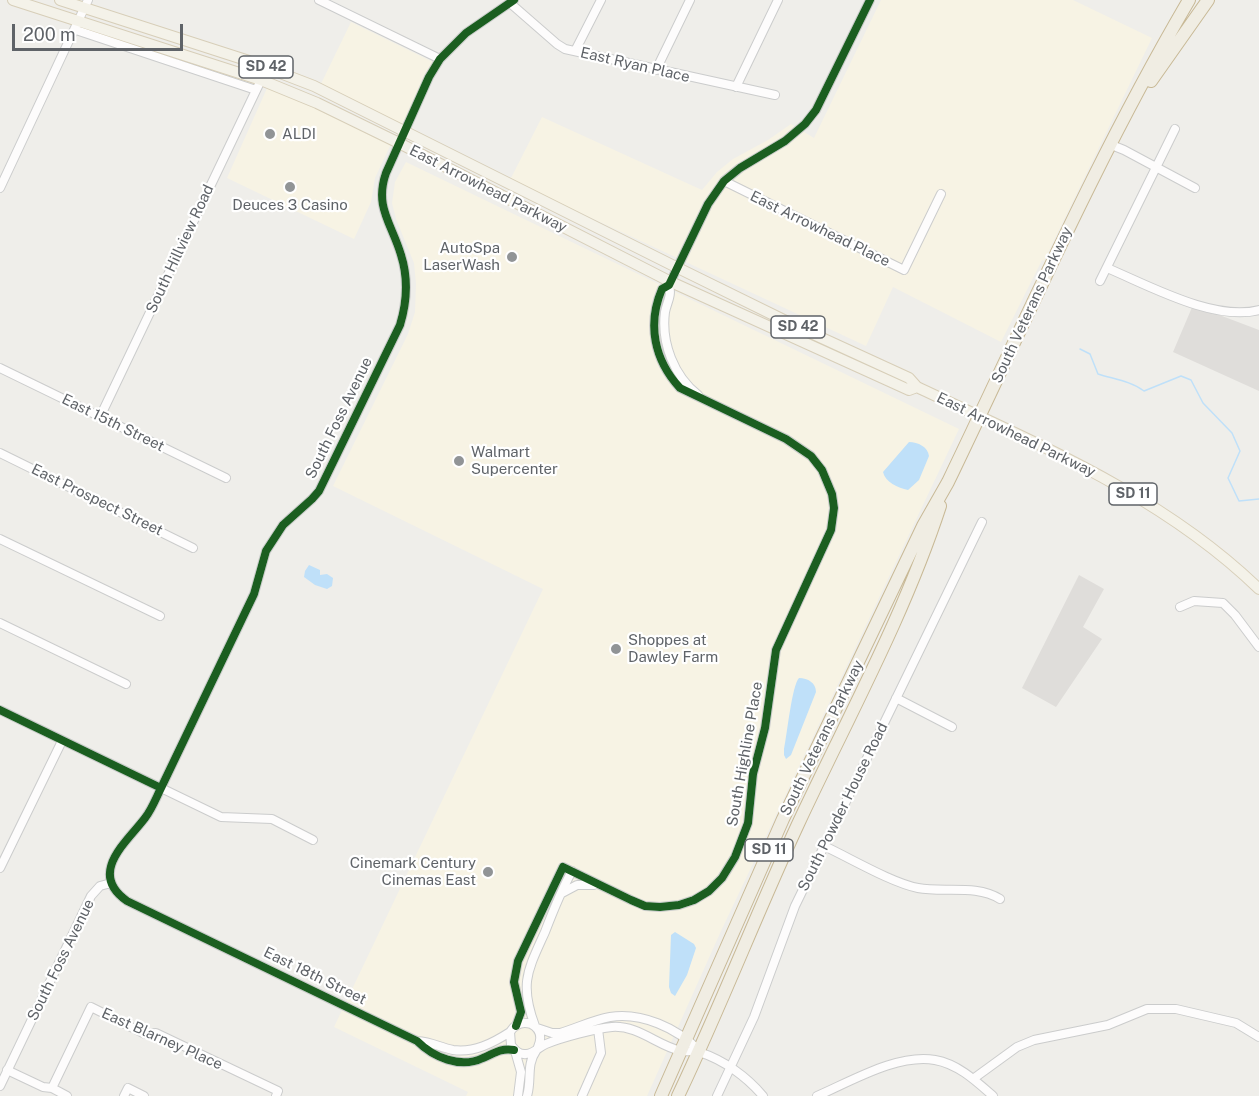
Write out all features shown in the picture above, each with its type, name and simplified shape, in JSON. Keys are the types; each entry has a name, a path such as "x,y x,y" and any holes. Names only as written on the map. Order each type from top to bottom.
{"highway":[{"path":"1118,129 1189,0"},
{"path":"1118,129 1208,0"},
{"name":"South Veterans Parkway","path":"661,1096 783,819 923,526 948,482 980,416 1079,204 1118,129"},
{"name":"South Veterans Parkway","path":"678,1096 790,842 894,623 928,545 948,482"}],"main road":[{"name":"East Arrowhead Parkway","path":"14,0 78,26 317,103 399,143 670,284 909,390 917,387"},
{"name":"East Arrowhead Parkway","path":"60,0 87,4 314,86 800,328 909,378 917,387 1077,463 1131,493 1192,534 1259,589"}],"street":[{"path":"319,0 440,59"},
{"path":"575,51 601,0"},
{"path":"656,70 690,0"},
{"path":"736,87 778,0"},
{"path":"670,284 708,204 724,182 740,168 785,141 811,117 830,85 870,0"},
{"name":"South Foss Avenue","path":"0,1086 91,896 100,886 111,882 111,866 118,850 147,816 161,788 254,594 266,551 283,525 319,491 400,325 406,297 404,267 385,216 381,195 386,173 429,77 440,59 466,33 512,2"},
{"name":"East Ryan Place","path":"512,2 557,44 575,51 775,95"},
{"path":"0,188 87,4"},
{"name":"South Hillview Road","path":"100,417 258,85"},
{"path":"1100,281 1175,129"},
{"path":"1109,144 1195,188"},
{"name":"East Arrowhead Place","path":"724,182 904,270 941,194"},
{"path":"1107,268 1202,307 1241,313 1259,310"},
{"name":"South Highline Place","path":"567,869 645,906 670,907 687,903 702,896 727,872 748,823 753,774 765,728 776,650 824,548 833,522 834,506 822,470 811,456 786,439 680,388 667,372 657,351 654,334 655,309 662,289 670,284 672,293 665,311 664,323 669,348 681,378 703,399"},
{"name":"East 15th Street","path":"0,368 226,478"},
{"name":"East Prospect Street","path":"0,453 193,548"},
{"name":"South Powder House Road","path":"717,1096 754,1017 792,915 982,522"},
{"path":"0,539 160,616"},
{"path":"1180,607 1194,602 1223,603 1259,647"},
{"path":"0,623 126,684"},
{"path":"896,698 952,727"},
{"path":"0,710 221,817 272,819 313,840"},
{"path":"0,868 62,741"},
{"path":"824,846 911,886 939,890 976,891 1000,899"},
{"path":"527,1096 530,1085 529,1064 541,1037 527,997 527,977 532,958 567,869"},
{"path":"518,1096 521,1072 515,1050 509,1041 521,1012 514,982 518,961 567,869"},
{"name":"East 18th Street","path":"111,882 119,894 127,900 417,1041 426,1050 436,1055 460,1061 476,1061 498,1050 515,1050 524,1054 598,1029 612,1027 627,1028 681,1051 699,1052"},
{"path":"556,901 564,891 577,885 592,884 604,887"},
{"name":"East Blarney Place","path":"52,1088 91,1007 146,1034 156,1033 278,1091 276,1096"},
{"path":"973,1078 1010,1051 1034,1040 1108,1025 1147,1009 1176,1009 1242,1025 1259,1037"},
{"name":"East 18th Street","path":"417,1041 431,1042 453,1050 469,1050 485,1046 527,1023 552,1033 560,1033 602,1019 629,1016 650,1021 687,1038 699,1052"},
{"path":"582,1096 601,1053 598,1029"},
{"path":"699,1052 730,1067 747,1079 763,1096"},
{"path":"817,1096 887,1066 909,1060 935,1060 973,1078 993,1096"},
{"path":"7,1070 67,1096"},
{"path":"124,1096 128,1088 144,1096"}],"shaded area":[{"path":"881,0 1073,0 1152,38 1044,261 1042,260 1001,342 893,287 866,346 510,180 542,117 702,190 717,172 733,159 768,140 791,124 814,138"},
{"path":"351,22 433,62 399,132 317,92"},
{"path":"268,86 391,144 375,178 371,202 354,239 227,178"},
{"path":"406,162 959,429 721,931 647,1096 466,1096 468,1092 334,1027 543,589 333,486 408,334 415,312 414,263 392,203 395,182"},
{"path":"1193,305 1259,330 1259,391 1173,352"},
{"path":"1079,575 1104,589 1083,627 1102,639 1056,707 1022,688"}],"water":[{"path":"909,442 922,446 927,450 929,456 919,480 908,490 886,479 883,472"},
{"path":"309,565 320,570 320,575 327,574 333,578 332,586 327,589 315,585 304,577"},
{"path":"799,678 811,682 816,692 791,755 786,759 784,749 790,711 796,682"},
{"path":"675,932 694,944 696,948 687,975 675,996 669,987 671,935"}],"waterway":[{"path":"1080,349 1090,354 1098,374 1128,383 1144,391 1181,376 1191,380 1203,403 1232,433 1240,451 1228,478 1239,501 1259,499"}],"cycle path":[{"path":"514,0 466,33 440,59 429,77 386,173 383,185 383,206 405,272 405,299 400,325 319,491 283,525 266,551 254,594 154,803 145,818 121,847 110,869 110,880 127,901 417,1041 423,1047 447,1060 474,1061 501,1050 514,1050"},
{"path":"516,1026 521,1012 514,982 518,961 563,867 645,906 679,905 694,900 709,891 722,878 735,857 748,823 753,774 765,728 776,650 831,530 834,508 832,494 822,470 811,456 786,439 680,388 664,366 659,354 654,328 655,315 662,289 669,285 708,204 724,181 740,168 785,141 805,124 816,110 870,0"},
{"path":"0,710 161,788"}],"place":[{"name":"ALDI","path":"270,134"},
{"name":"Deuces 3 Casino","path":"290,187"},
{"name":"AutoSpa LaserWash","path":"512,257"},
{"name":"Walmart Supercenter","path":"459,461"},
{"name":"Shoppes at Dawley Farm","path":"616,649"},
{"name":"Cinemark Century Cinemas East","path":"488,872"}]}
